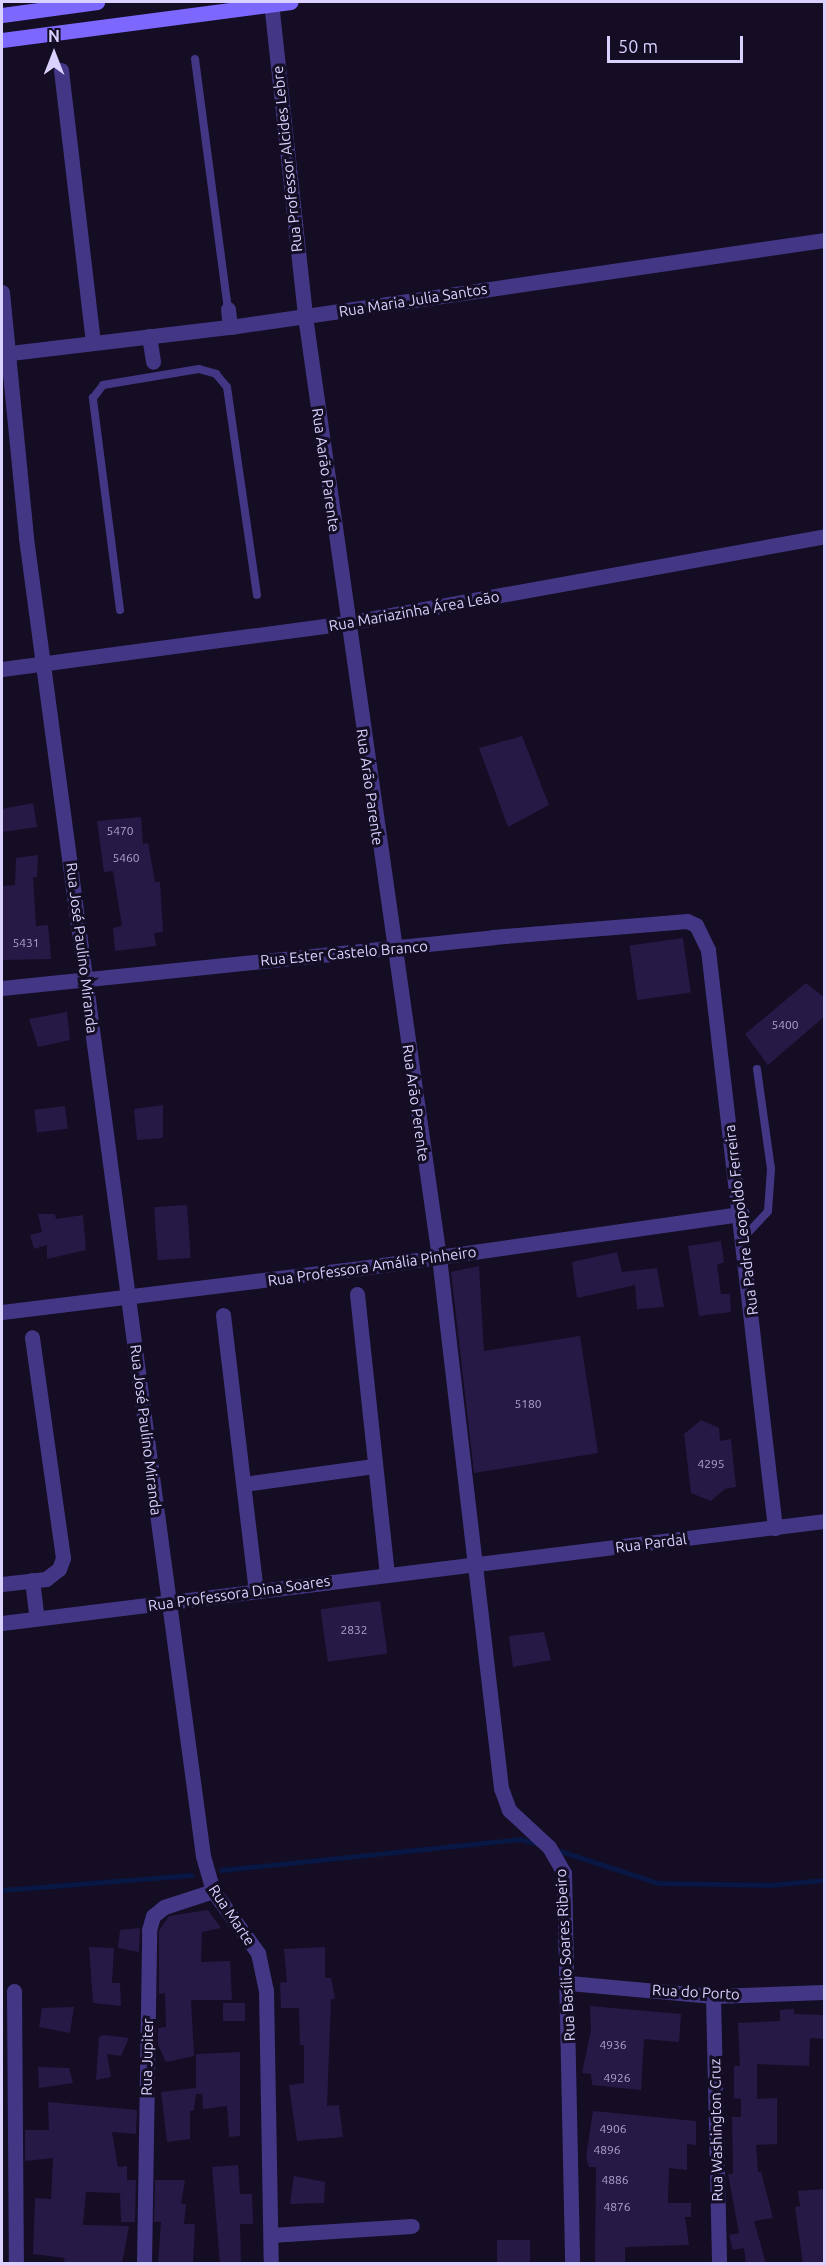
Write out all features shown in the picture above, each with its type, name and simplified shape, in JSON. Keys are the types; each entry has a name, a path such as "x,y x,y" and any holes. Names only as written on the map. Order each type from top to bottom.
{"street":[{"path":"2,15 97,2"},
{"path":"2,40 291,2"},
{"name":"Rua Professor Alcides Lebre","path":"272,3 305,316"},
{"path":"61,70 93,342"},
{"name":"Rua Maria Julia Santos","path":"5,354 230,327 825,240"},
{"name":"Rua José Paulino Miranda","path":"2,292 5,354 43,664 168,1604"},
{"path":"228,309 230,327"},
{"name":"Rua Aarão Parente","path":"305,316 347,624"},
{"path":"149,336 153,362"},
{"name":"Rua Mariazinha Área Leão","path":"2,669 347,624 825,536"},
{"name":"Rua Arão Parente","path":"347,624 394,950"},
{"name":"Rua Ester Castelo Branco","path":"2,988 85,976 394,950 687,921"},
{"name":"Rua Padre Leopoldo Ferreira","path":"687,921 704,933 708,950 742,1214 775,1528"},
{"name":"Rua Arão Perente","path":"394,950 439,1257"},
{"name":"Rua Professora Amália Pinheiro","path":"2,1312 439,1257 742,1214"},
{"path":"439,1257 477,1563"},
{"path":"357,1294 387,1574"},
{"path":"223,1315 256,1590"},
{"path":"2,1584 46,1579 59,1569 63,1558 32,1337"},
{"path":"244,1484 374,1466"},
{"name":"Rua Pardal","path":"477,1563 825,1521"},
{"name":"Rua Professora Dina Soares","path":"2,1623 168,1604 256,1590 477,1563"},
{"name":"Rua Basílio Soares Ribeiro","path":"477,1563 501,1788 521,1825 560,1861 569,1983 573,2264"},
{"path":"32,1580 37,1618"},
{"name":"Rua Marte","path":"168,1604 203,1856 213,1891 252,1942 263,1971 271,2264"},
{"name":"Rua Jupiter","path":"144,2264 149,1930 153,1916 164,1907 213,1891"},
{"name":"Rua do Porto","path":"569,1983 713,1996 825,1992"},
{"path":"14,1991 8,2199 16,2264"},
{"name":"Rua Washington Cruz","path":"713,1996 718,2264"},
{"path":"271,2235 412,2226"}],"lane":[{"path":"195,59 228,309"},
{"path":"153,362 156,378"},
{"path":"120,610 93,398 103,385 156,378 199,369 216,374 227,387 257,595"},
{"path":"744,1237 768,1211 771,1169 757,1069"}],"building":[{"path":"522,736 549,805 508,827 479,748"},
{"path":"33,803 37,827 2,832 2,809"},
{"path":"141,817 143,844 148,843 155,882 160,882 163,932 154,933 156,946 115,951 113,928 122,926 113,871 104,872 97,821"},
{"path":"38,855 37,877 33,877 36,926 48,925 51,959 2,960 2,886 15,885 16,858"},
{"path":"683,938 691,992 637,1000 630,946"},
{"path":"806,983 825,998 825,1016 768,1065 745,1034"},
{"path":"67,1012 70,1040 38,1047 29,1019"},
{"path":"163,1105 163,1138 137,1140 134,1109"},
{"path":"65,1106 68,1129 37,1133 34,1110"},
{"path":"187,1205 191,1258 158,1260 154,1207"},
{"path":"38,1214 55,1214 56,1219 83,1215 86,1250 47,1259 47,1245 34,1249 30,1235 42,1232"},
{"path":"721,1241 724,1262 717,1265 721,1294 730,1294 731,1312 699,1316 688,1246"},
{"path":"617,1252 622,1272 657,1268 664,1307 637,1309 635,1285 577,1298 572,1262"},
{"path":"479,1266 484,1351 580,1336 598,1453 474,1473 451,1272"},
{"path":"701,1420 719,1428 720,1441 731,1439 736,1487 725,1489 711,1501 691,1493 684,1434"},
{"path":"380,1601 387,1653 328,1662 321,1609"},
{"path":"544,1632 551,1660 513,1667 509,1636"},
{"path":"208,1910 221,1928 202,1932 201,1962 230,1961 232,2000 191,2000 194,2056 166,2062 158,2045 158,2028 166,2027 165,1993 159,1994 159,1931 169,1916"},
{"path":"140,1928 139,1952 118,1948 120,1930"},
{"path":"89,1947 114,1948 112,1983 120,1983 121,2006 93,2003"},
{"path":"325,1947 325,1978 331,1978 335,1999 331,1999 327,2106 339,2105 343,2137 297,2141 289,2085 304,2083 304,2045 300,2045 299,2008 281,2008 280,1983 287,1982 284,1949"},
{"path":"223,2003 245,2003 245,2021 223,2021"},
{"path":"590,2006 681,2014 679,2042 644,2039 641,2090 592,2085 591,2074 582,2073 591,2030"},
{"path":"74,2007 70,2033 39,2027 42,2008"},
{"path":"794,2009 794,2014 825,2015 825,2039 810,2038 809,2066 757,2064 757,2099 777,2098 777,2144 756,2145 758,2172 761,2172 773,2218 754,2221 766,2264 746,2264 744,2248 733,2250 729,2235 739,2233 728,2174 733,2174 732,2117 741,2117 741,2099 734,2098 734,2066 740,2066 738,2023 780,2021 780,2010"},
{"path":"104,2035 129,2038 121,2056 107,2054 111,2077 96,2080 99,2037"},
{"path":"240,2052 240,2136 229,2137 227,2106 203,2109 202,2094 196,2094 194,2110 190,2111 190,2139 167,2142 161,2092 196,2088 196,2054"},
{"path":"38,2067 69,2068 73,2083 39,2088"},
{"path":"48,2102 137,2110 136,2134 112,2132 118,2167 127,2166 127,2180 136,2180 135,2222 121,2222 120,2193 86,2192 83,2225 129,2226 122,2264 63,2264 65,2258 33,2254 35,2198 51,2199 53,2158 25,2161 25,2130 49,2130"},
{"path":"593,2111 696,2121 696,2145 687,2144 687,2170 669,2168 668,2203 691,2203 691,2217 685,2217 689,2245 625,2247 625,2264 595,2264 596,2167 589,2167 586,2157"},
{"path":"238,2165 240,2194 252,2194 253,2224 240,2224 241,2264 220,2264 212,2167"},
{"path":"294,2176 325,2182 324,2203 290,2204"},
{"path":"155,2180 185,2180 181,2204 186,2204 184,2224 195,2224 193,2264 158,2264 161,2222 154,2222"},
{"path":"825,2189 825,2264 803,2264 795,2207 800,2206 798,2191"},
{"path":"497,2240 530,2240 530,2262 497,2262"}],"waterway":[{"path":"221,1870 520,1839 539,1844"},
{"path":"554,1849 658,1883 769,1885 824,1880"},
{"path":"2,1890 191,1875"}]}
